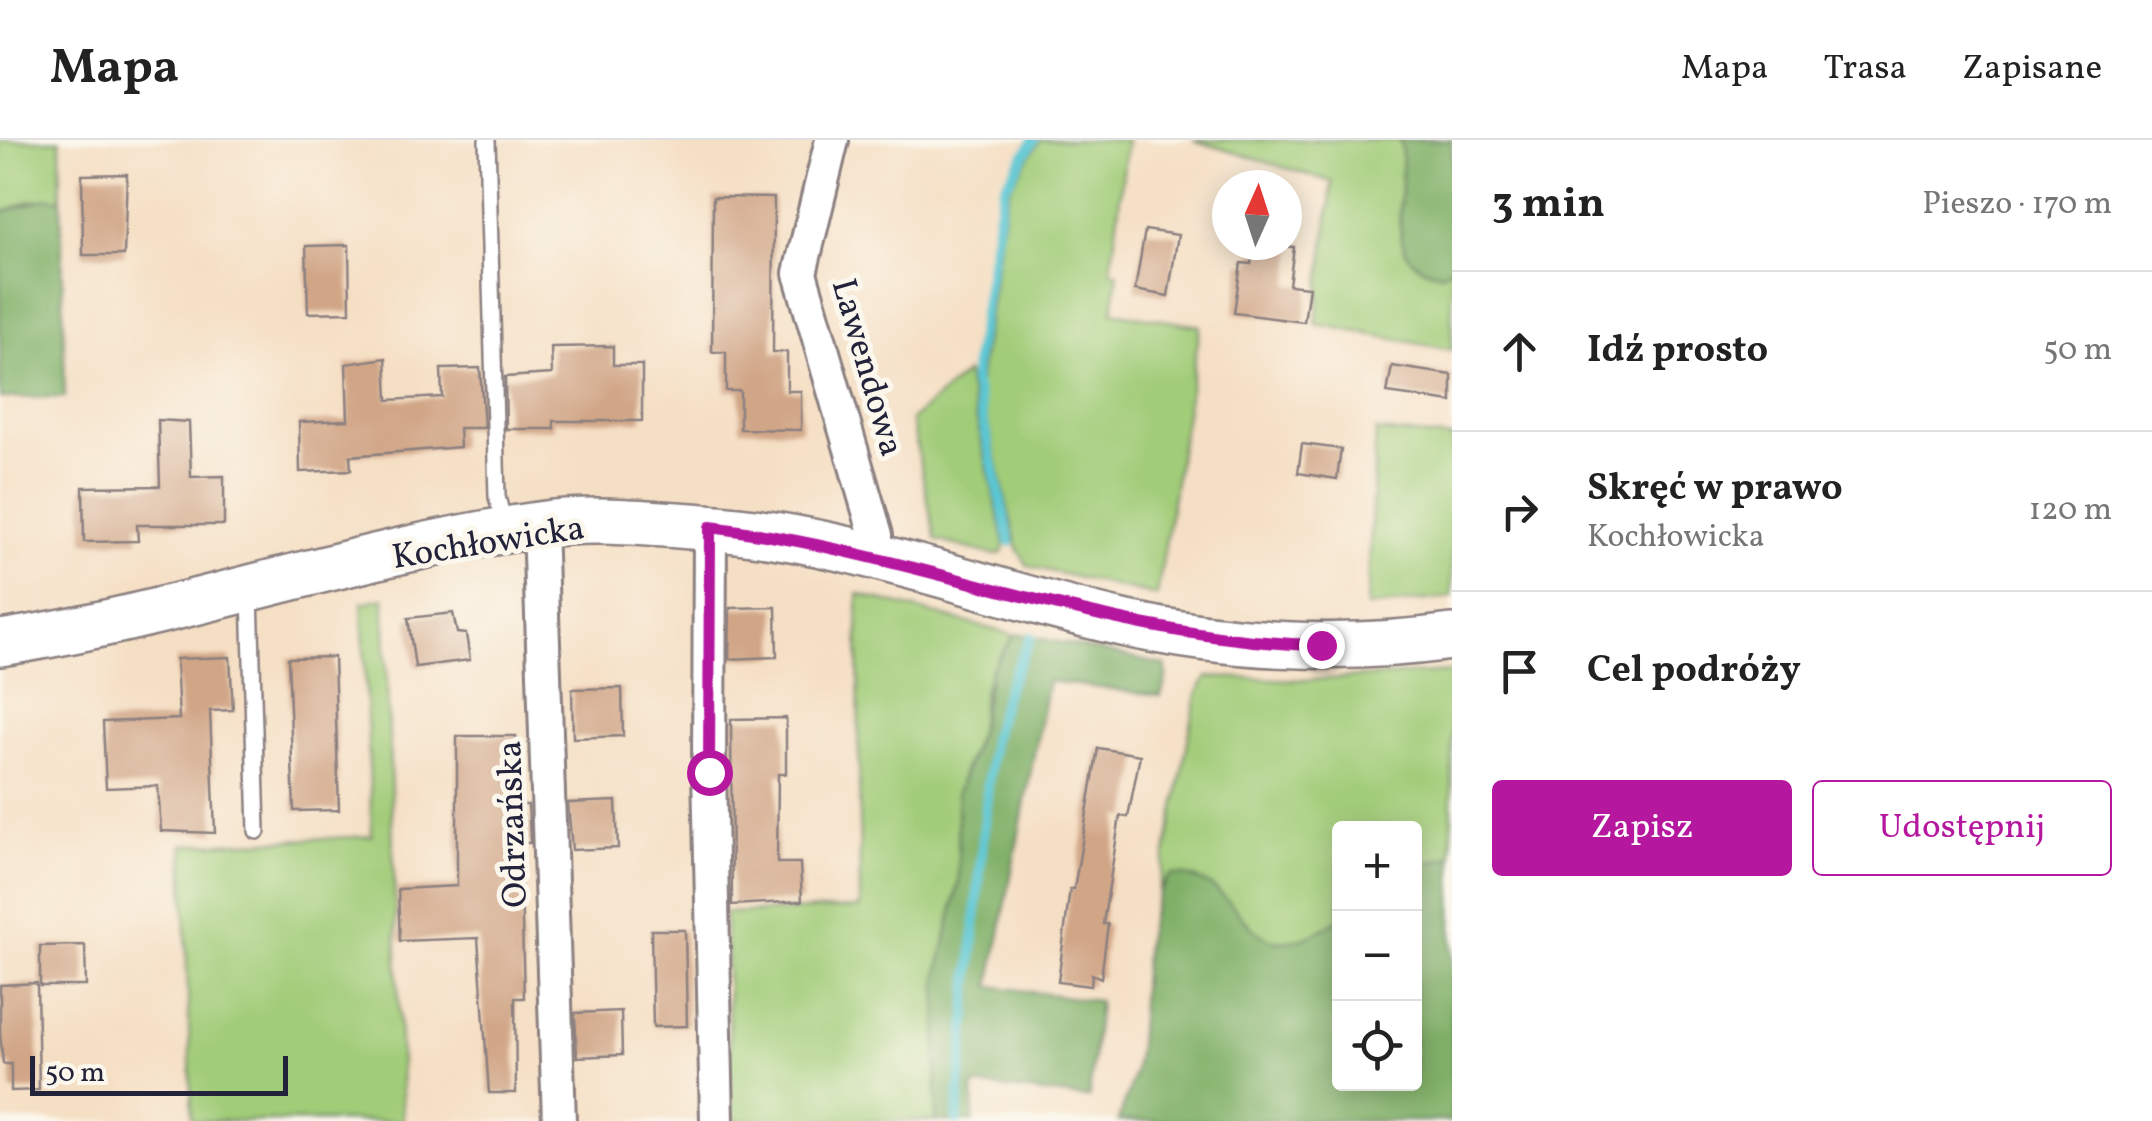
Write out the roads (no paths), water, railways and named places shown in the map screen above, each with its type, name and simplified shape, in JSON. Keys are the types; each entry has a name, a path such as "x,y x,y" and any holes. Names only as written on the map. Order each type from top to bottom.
{"street":[{"name":"Lawendowa","path":"832,140 800,273 876,535 872,558"},
{"name":"Kochłowicka","path":"0,643 523,528 586,522 710,527 793,537 1121,623 1193,636 1321,645 1452,638"},
{"path":"710,527 709,772 717,1121"},
{"name":"Odrzańska","path":"523,528 558,1121"}],"lane":[{"path":"487,140 497,497 523,528"},
{"path":"250,590 258,831"}],"waterway":[{"path":"1010,542 974,381 975,362 1001,201 1005,186 1034,140"},
{"path":"957,1121 992,740 1007,688 1031,637"}]}
